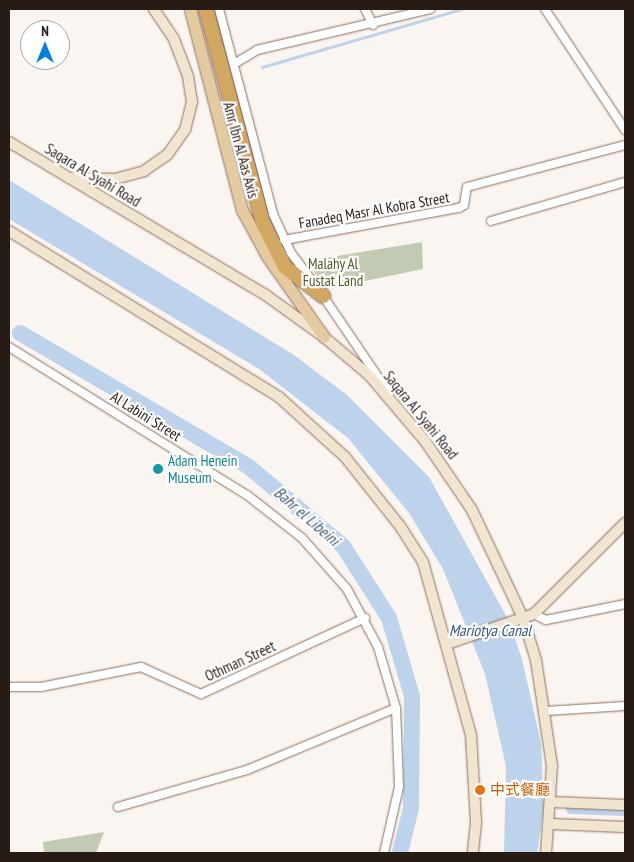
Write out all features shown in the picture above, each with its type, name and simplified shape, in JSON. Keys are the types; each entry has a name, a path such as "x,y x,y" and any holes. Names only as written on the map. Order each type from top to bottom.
{"highway":[{"path":"206,9 263,223 285,267 323,296"}],"main road":[{"path":"68,178 115,179 144,171 168,154 185,130 192,102 188,76 174,39 154,9"},
{"name":"Amr Ibn Al Aas Axis","path":"190,9 242,210 267,256 324,337"},
{"name":"Saqara Al Syahi Road","path":"9,142 267,296 324,337 394,401 465,498 523,618 546,711 552,802 551,824 546,853"},
{"path":"9,230 243,371 313,426 400,526 423,562 451,643 471,736 476,823 473,853"},
{"path":"451,643 534,614 625,523"},
{"path":"552,802 625,805"},
{"path":"551,824 625,827"}],"street":[{"path":"220,9 268,200 284,240 394,401"},
{"path":"365,9 373,25"},
{"path":"234,64 256,50 373,25 430,9"},
{"path":"545,9 625,130"},
{"name":"Fanadeq Masr Al Kobra Street","path":"284,240 459,208 464,205 467,187 625,145"},
{"path":"491,222 625,182"},
{"name":"Al Labini Street","path":"9,347 247,495 326,563 365,618 396,708 399,787 384,853"},
{"path":"534,614 546,620 625,604"},
{"name":"Othman Street","path":"9,687 41,688 141,667 200,694 365,618"},
{"path":"546,711 625,706"},
{"path":"118,807 238,773 396,708"}],"green space":[{"name":"Malahy Al Fustat Land","path":"422,242 423,269 326,289 307,261"},
{"path":"104,832 96,853 44,853 43,842"}],"water":[{"name":"Mariotya Canal","path":"9,180 294,355 347,395 429,477 509,621 522,659 541,743 544,808 537,853 504,853 506,766 485,674 443,569 409,513 348,438 259,369 9,219"}],"waterway":[{"path":"262,67 462,9"},
{"name":"Bahr el Libeini","path":"20,333 249,467 343,546 389,618 412,696 411,808 400,853"},
{"path":"571,809 625,811"}],"place":[{"name":"Adam Henein Museum","path":"158,469"},
{"name":"中式餐廳","path":"480,790"}]}
